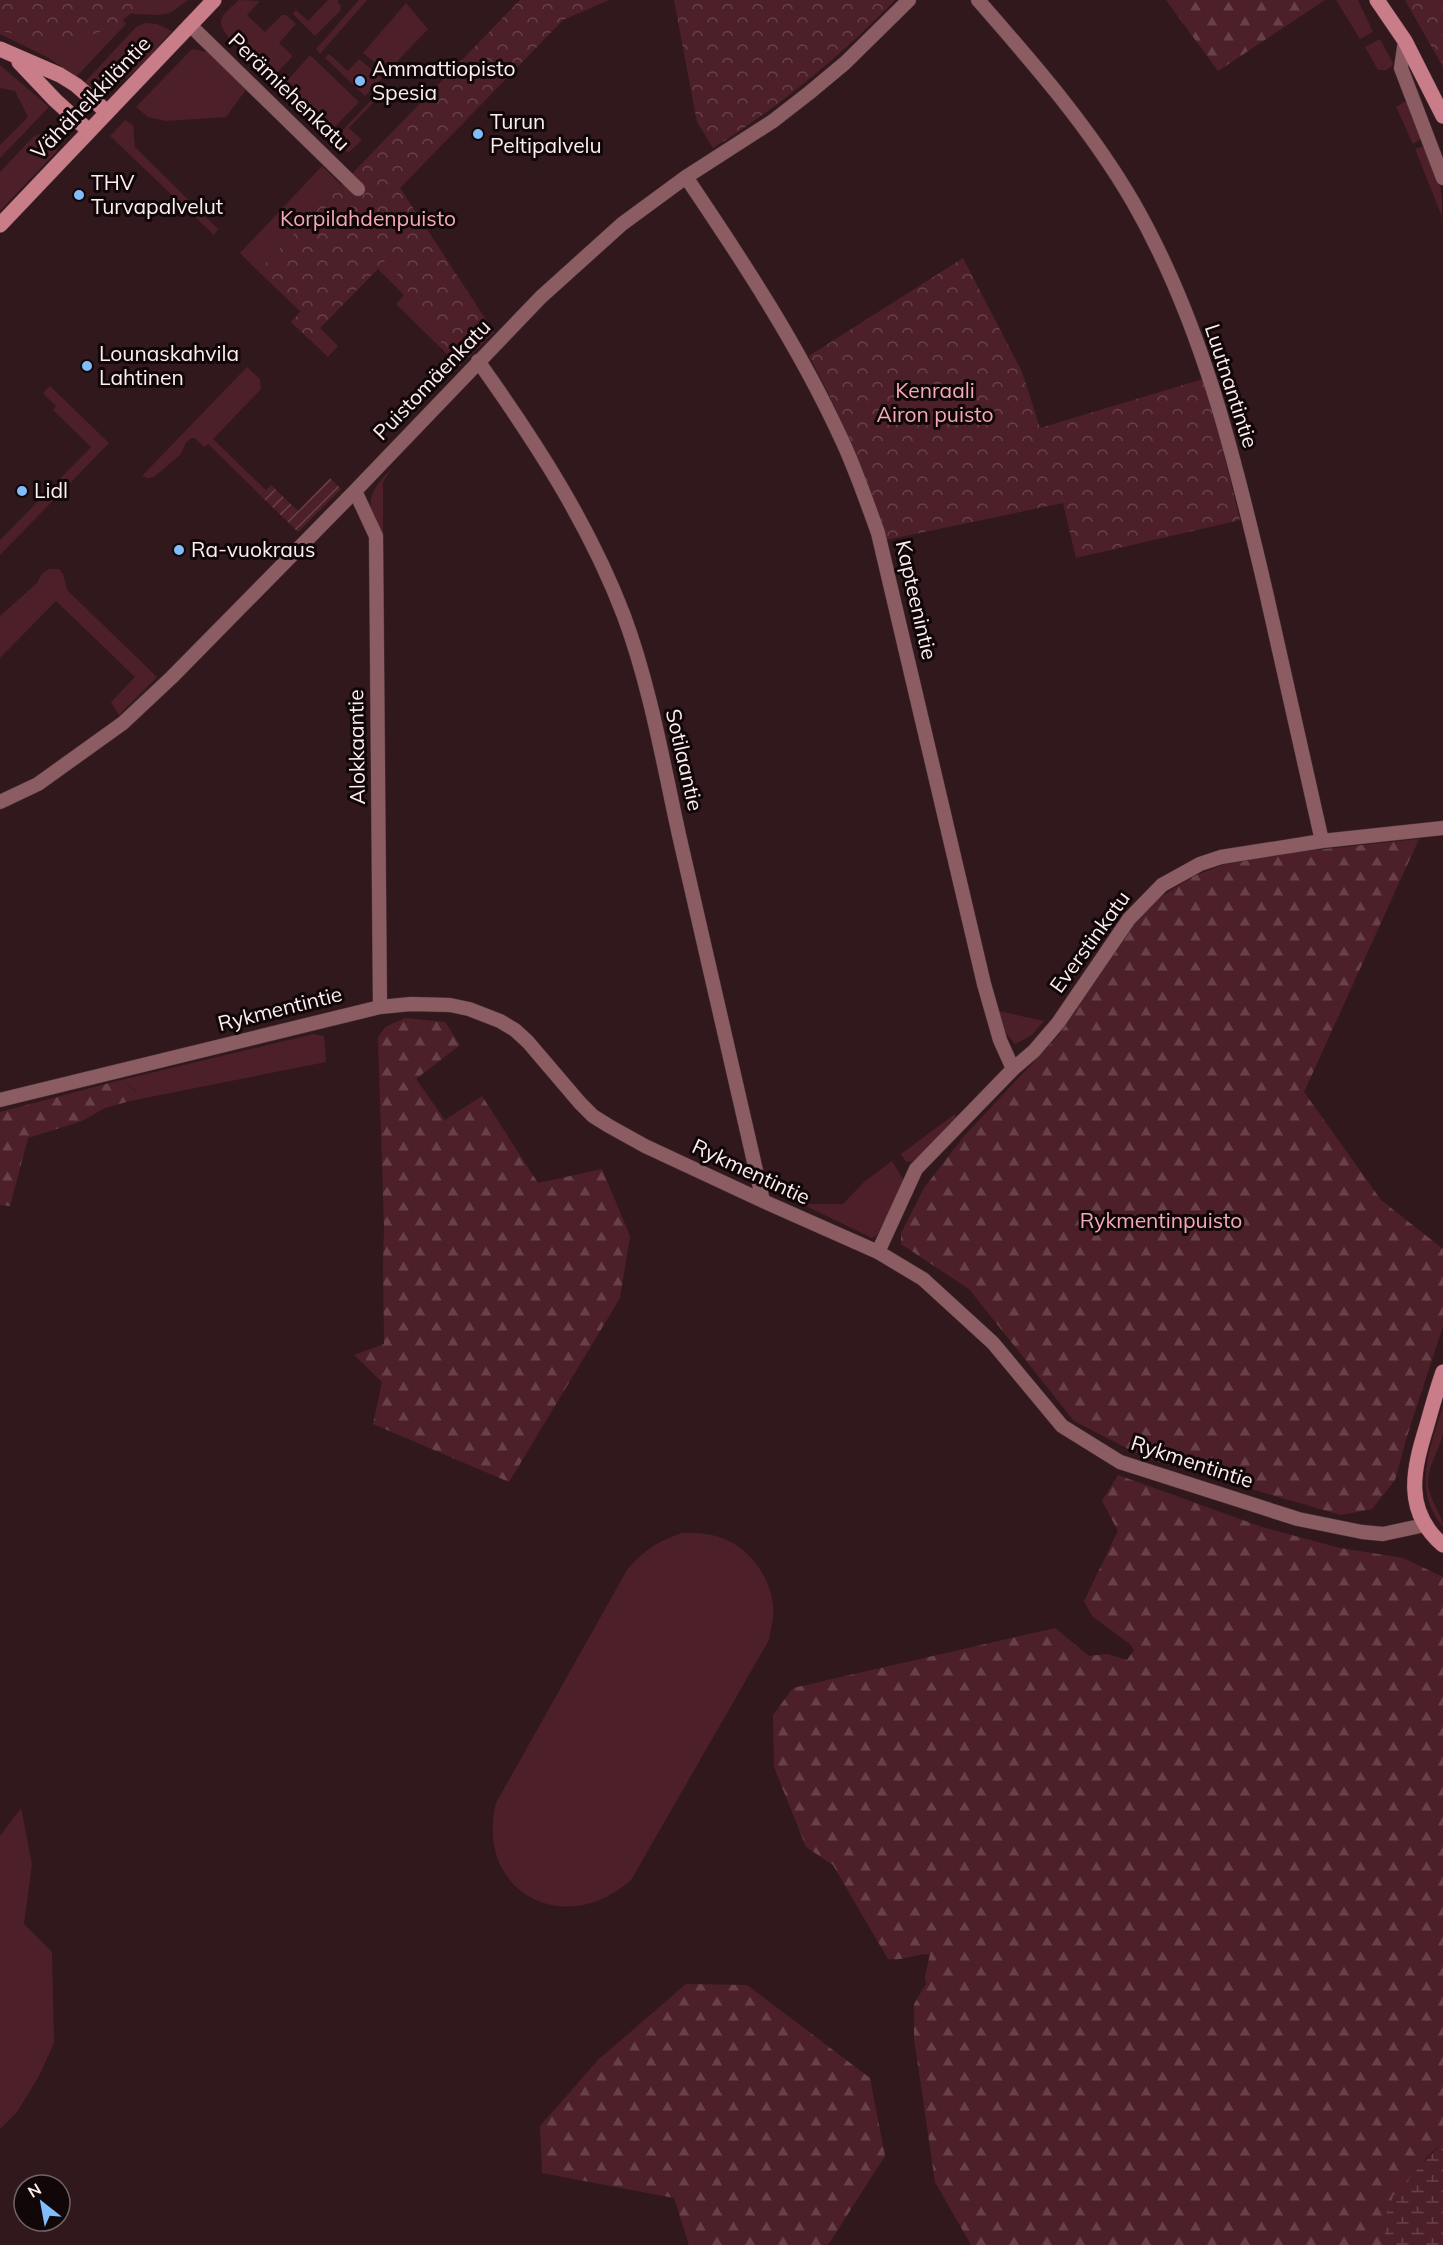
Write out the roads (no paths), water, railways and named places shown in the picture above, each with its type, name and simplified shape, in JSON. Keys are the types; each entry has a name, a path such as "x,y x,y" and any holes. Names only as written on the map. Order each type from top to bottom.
{"street":[{"name":"Vähäheikkiläntie","path":"0,225 214,0"},
{"name":"Puistomäenkatu","path":"0,801 38,784 123,723 172,677 355,491 478,361 581,260 622,224 686,177 747,139 809,93 844,63 909,0"},
{"name":"Luutnantintie","path":"978,0 1050,82 1103,154 1134,204 1160,255 1199,348 1247,510 1322,841"},
{"path":"1377,0 1405,41 1443,116"},
{"name":"Perämiehenkatu","path":"190,26 358,189"},
{"path":"1405,41 1401,68 1443,178"},
{"path":"0,49 60,75 76,85 107,112"},
{"path":"15,57 55,100 89,131"},
{"name":"Kapteenintie","path":"686,177 780,322 829,414 859,479 878,533 983,980 1000,1040 1013,1069"},
{"name":"Sotilaantie","path":"478,361 517,417 569,501 624,616 651,712 763,1201"},
{"name":"Alokkaantie","path":"355,491 376,536 380,1006"},
{"name":"Everstinkatu","path":"878,1252 916,1169 1013,1069 1034,1051 1058,1023 1129,919 1162,885 1200,864 1221,857 1322,841 1443,828"},
{"name":"Rykmentintie","path":"0,1100 380,1006 450,1005 469,1009 500,1021 515,1030 593,1116 645,1146 878,1252 923,1280 993,1343 1062,1426 1120,1462 1309,1522 1383,1534 1425,1525"},
{"path":"1443,1372 1414,1475 1415,1498 1425,1525 1443,1545"}],"place":[{"name":"Ammattiopisto Spesia","path":"360,81"},
{"name":"Turun Peltipalvelu","path":"478,134"},
{"name":"THV Turvapalvelut","path":"79,195"},
{"name":"Lounaskahvila Lahtinen","path":"87,366"},
{"name":"Lidl","path":"22,491"},
{"name":"Ra-vuokraus","path":"179,550"}],"park label":[{"name":"Korpilahdenpuisto","path":"368,219"},
{"name":"Kenraali Airon puisto","path":"935,403"},
{"name":"Rykmentinpuisto","path":"1161,1221"}]}
